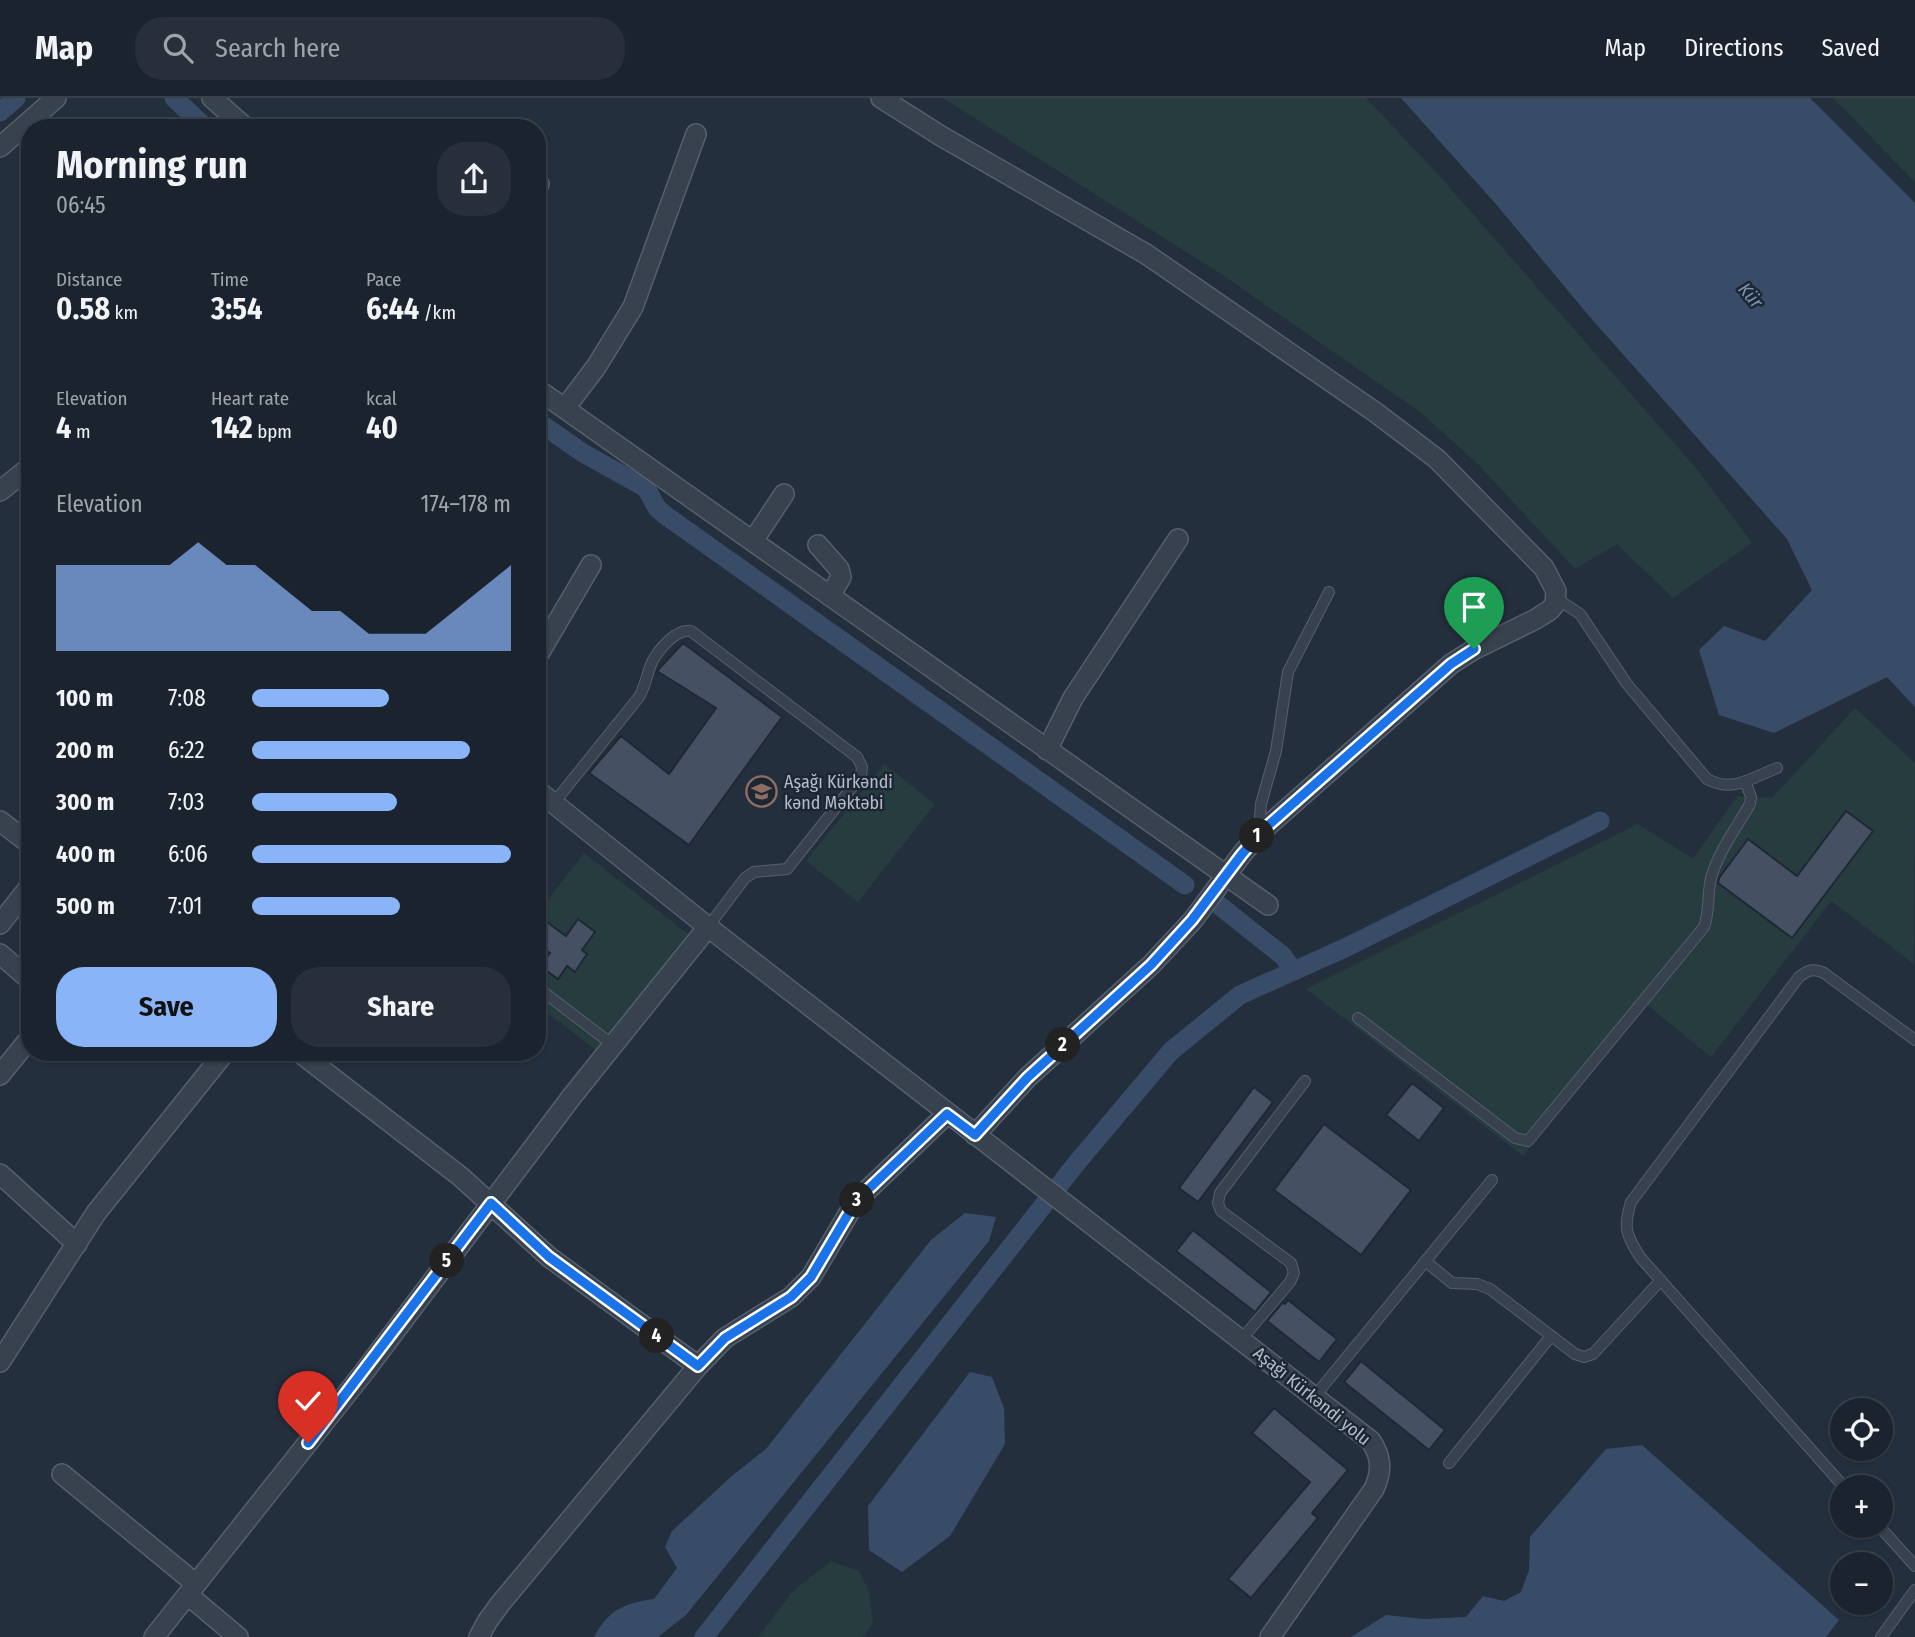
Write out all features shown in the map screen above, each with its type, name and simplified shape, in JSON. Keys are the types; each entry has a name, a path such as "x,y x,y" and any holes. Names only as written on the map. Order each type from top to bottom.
{"street":[{"path":"32,119 56,98"},
{"path":"881,98 941,136 1146,254 1375,412 1437,459 1544,568 1552,578 1556,598 1550,610 1536,619 1474,649 1451,664 1263,830 1192,920 1151,965 1027,1078 975,1135"},
{"path":"218,100 237,119"},
{"path":"0,147 21,129"},
{"path":"565,408 596,367 633,307 696,134"},
{"path":"546,395 1268,905"},
{"path":"0,491 21,474"},
{"path":"753,541 784,494"},
{"path":"1047,750 1078,690 1178,539"},
{"path":"818,545 839,569 841,577 830,596"},
{"path":"546,642 591,565"},
{"name":"Aşağı Kürkəndi yolu","path":"546,797 947,1114 1371,1441 1381,1464 1380,1476 1374,1489 1270,1637"},
{"path":"0,821 21,837"},
{"path":"0,924 21,897"},
{"path":"155,1637 364,1372 613,1045 708,927"},
{"path":"0,954 21,972"},
{"path":"0,1074 21,1049"},
{"path":"0,1362 96,1213 218,1061"},
{"path":"311,1061 461,1177 549,1257 698,1366"},
{"path":"479,1637 500,1604 698,1366 725,1338 791,1297 811,1277 856,1201 947,1114"},
{"path":"0,1174 76,1244"},
{"path":"62,1474 192,1590 238,1637"}],"lane":[{"path":"1263,830 1261,804 1276,751 1288,672 1329,592"},
{"path":"1556,598 1580,614 1627,684 1707,779 1720,786 1733,786 1777,768"},
{"path":"554,804 639,696 645,687 655,657 678,632 685,630 691,631 857,757 862,767 861,776 855,786 787,869 754,872 745,878 708,927"},
{"path":"1357,1018 1515,1138 1528,1141 1704,927 1711,877 1719,858 1751,804 1745,781"},
{"path":"1834,1475 1640,1257 1627,1237 1626,1218 1631,1202 1799,977 1808,971 1816,969 1824,973 1915,1040"},
{"path":"546,994 613,1045"},
{"path":"1241,1340 1290,1282 1294,1273 1291,1263 1222,1211 1217,1203 1220,1193 1305,1081"},
{"path":"1314,1397 1492,1180"},
{"path":"1425,1261 1452,1283 1477,1284 1490,1289 1550,1336 1575,1354 1584,1357 1593,1354 1661,1280"},
{"path":"1449,1463 1550,1336"},
{"path":"1890,1538 1915,1566"},
{"path":"1881,1637 1915,1590"}],"green space":[{"path":"943,98 1366,98 1436,172 1695,467 1752,543 1673,598 1617,544 1575,569 1478,464 1420,412 1221,274"},
{"path":"1833,98 1915,98 1915,182"},
{"path":"1855,708 1915,763 1914,964 1831,901 1711,1057 1646,1004 1523,1156 1306,989 1638,824 1693,859 1737,796 1772,798"},
{"path":"884,764 935,804 858,902 806,861"},
{"path":"584,853 688,934 596,1050 546,1012 546,902"},
{"path":"831,1561 859,1571 869,1591 873,1624 862,1637 758,1637 793,1591"}],"water":[{"name":"Kür","path":"1401,98 1810,98 1915,203 1915,707 1887,677 1774,733 1719,715 1699,650 1724,626 1765,641 1812,590 1787,539 1589,316 1495,203"},
{"path":"965,1213 996,1217 989,1241 686,1615 658,1637 594,1637 605,1620 618,1609 654,1599 677,1568 665,1547 672,1531 733,1475 766,1449 931,1240"},
{"path":"970,1372 992,1377 1004,1408 1005,1444 950,1536 902,1572 869,1550 868,1506"},
{"path":"1642,1445 1830,1612 1830,1615 1839,1620 1826,1637 1351,1637 1386,1615 1424,1619 1466,1617 1483,1596 1504,1601 1521,1592 1529,1570 1530,1537 1606,1449"}],"building":[{"path":"683,643 782,717 689,845 589,773 621,736 669,774 716,708 657,671"},
{"path":"1846,811 1873,831 1792,938 1718,883 1748,839 1797,876"},
{"path":"578,919 595,932 582,950 587,954 575,972 567,966 558,979 546,970 546,958 550,953 546,950 546,921 566,936"},
{"path":"1412,1083 1444,1108 1419,1141 1386,1115"},
{"path":"1254,1087 1273,1102 1198,1202 1179,1188"},
{"path":"1324,1124 1411,1190 1361,1255 1274,1190"},
{"path":"1193,1230 1271,1292 1255,1312 1176,1251"},
{"path":"1288,1300 1337,1339 1319,1362 1267,1321 1283,1302 1285,1304"},
{"path":"1361,1361 1445,1430 1429,1450 1344,1382"},
{"path":"1274,1408 1348,1470 1312,1513 1318,1518 1251,1598 1228,1579 1310,1482 1252,1433"}],"waterway":[{"path":"0,112 16,98"},
{"path":"174,98 196,119"},
{"path":"546,427 583,453 646,488 657,508 665,515 1185,885"},
{"path":"704,1637 1075,1165 1171,1051 1240,995 1347,947 1600,821"},
{"path":"1220,906 1283,956 1294,971"}],"place":[{"name":"Aşağı Kürkəndi kənd Məktəbi","path":"761,792"}],"route":[{"path":"308,1443 491,1203 549,1257 698,1366 725,1338 791,1297 811,1277 856,1201 947,1114 975,1135 1027,1078 1151,965 1192,920 1263,830 1451,664 1474,649"}]}
